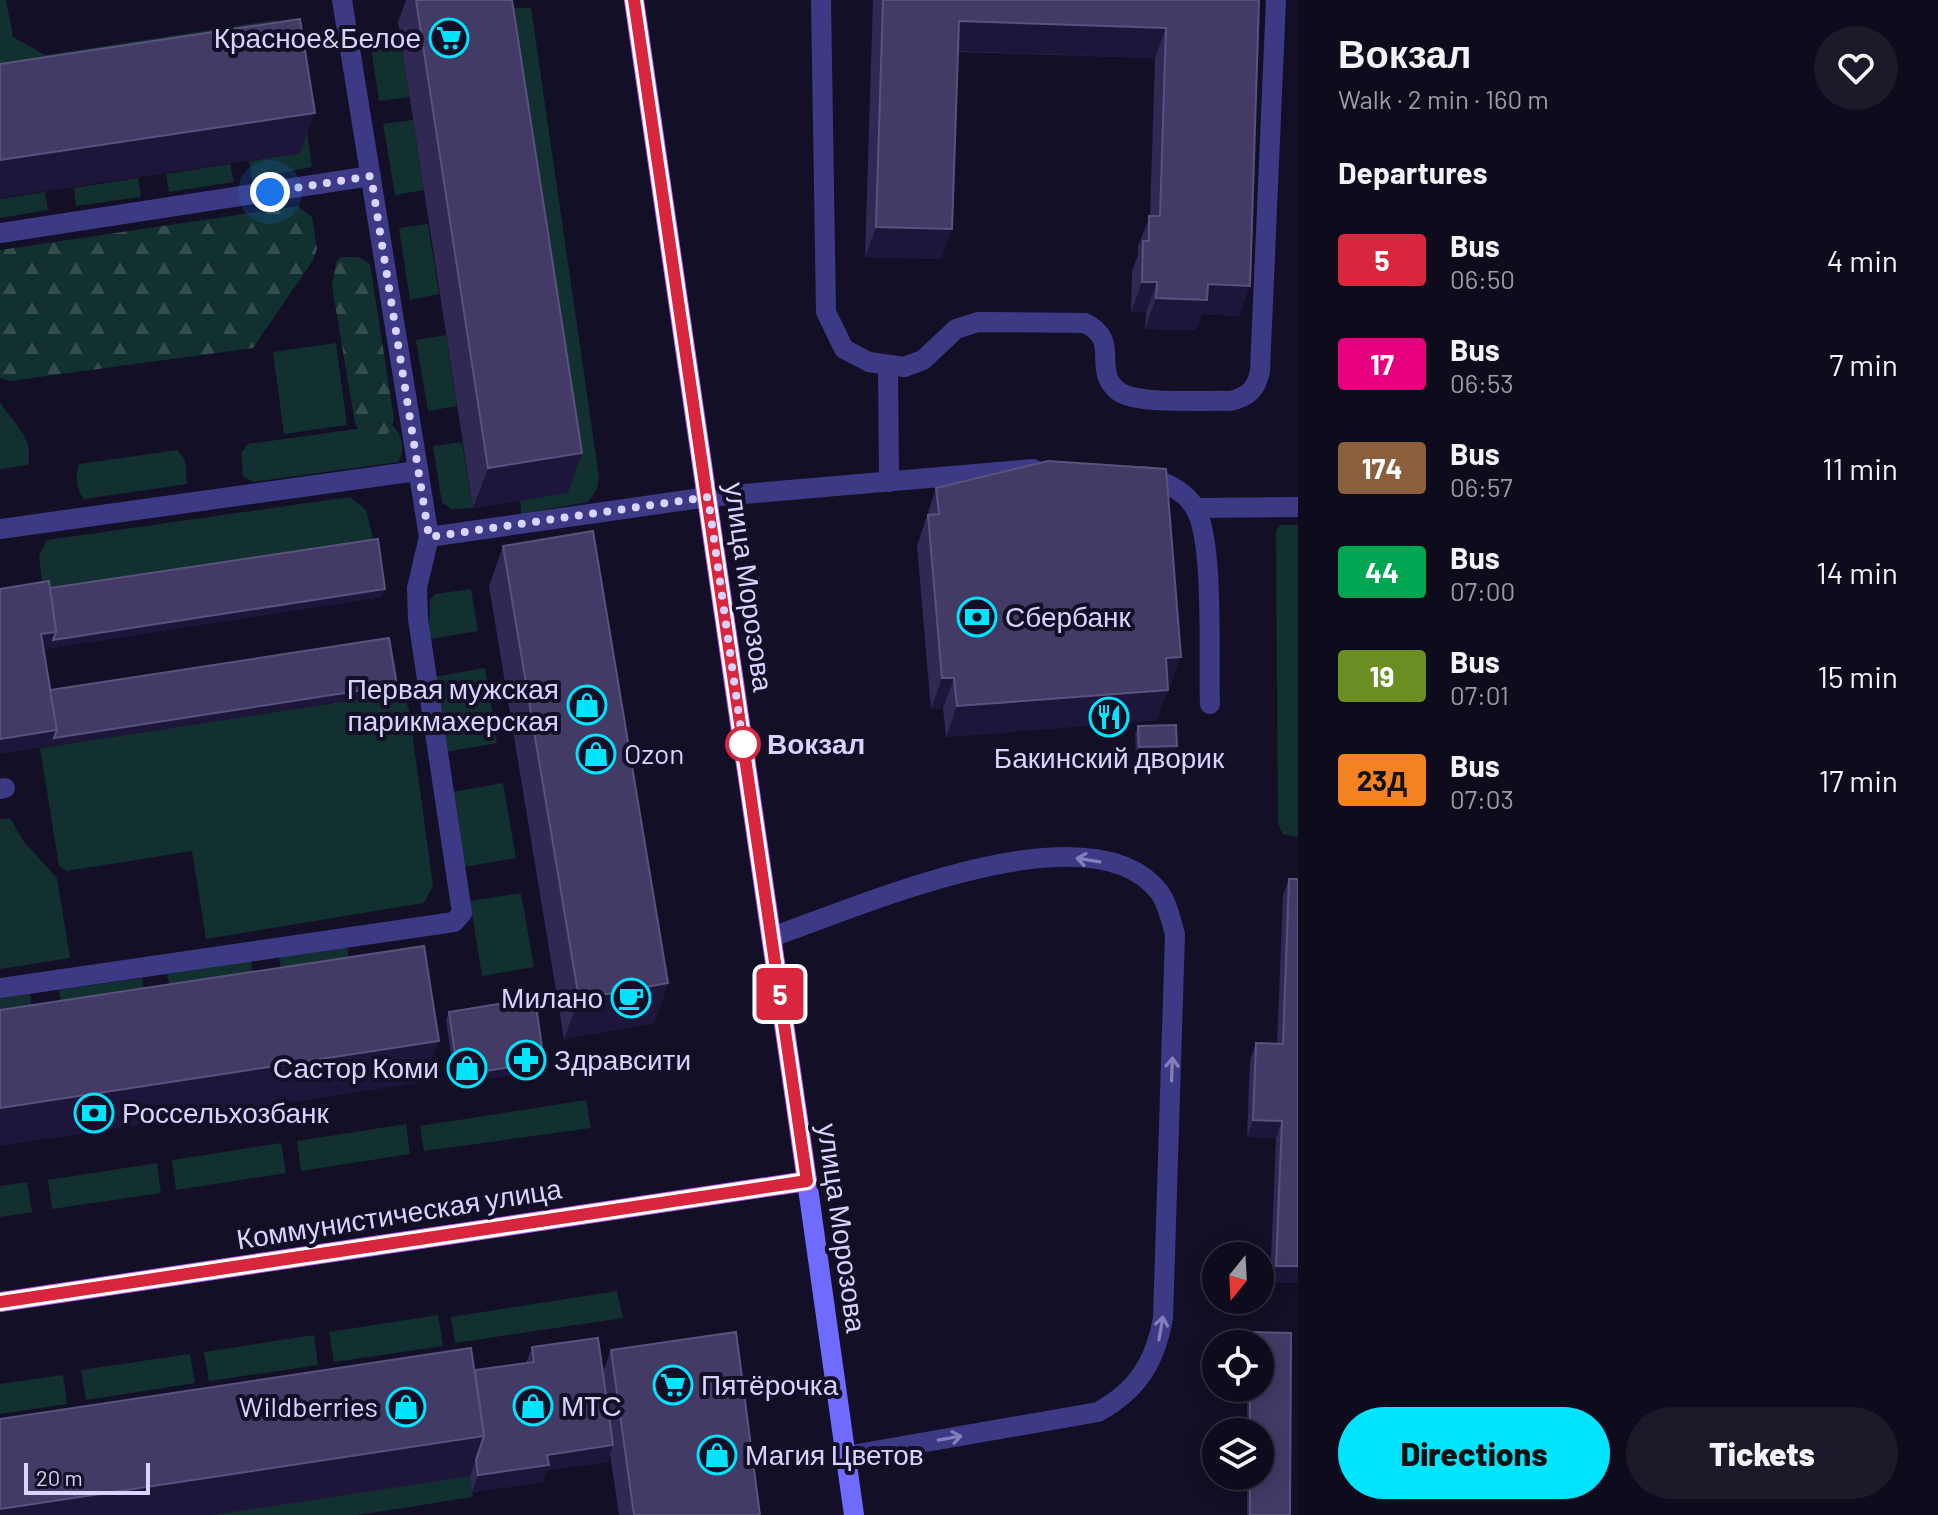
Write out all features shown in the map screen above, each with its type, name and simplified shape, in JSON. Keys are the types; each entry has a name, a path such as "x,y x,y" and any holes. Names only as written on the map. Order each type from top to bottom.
{"main road":[{"name":"улица Морозова","path":"634,0 854,1515"},
{"name":"Коммунистическая улица","path":"0,1302 807,1181"}],"street":[{"path":"0,988 459,919 462,907 418,619 417,588 429,537 342,0"},
{"path":"821,0 826,312 844,349 869,362 904,367 923,360 956,329 978,322 1085,323 1099,330 1106,340 1109,381 1119,392 1134,398 1230,401 1244,398 1256,387 1260,371 1276,0"},
{"path":"0,233 371,176"},
{"path":"888,365 889,482"},
{"path":"429,537 708,497 1046,469"},
{"path":"0,529 417,471"},
{"path":"1125,472 1156,479 1179,490 1195,508 1205,551 1210,704"},
{"path":"1195,508 1298,507"},
{"path":"772,937 976,867 1041,858 1084,858 1143,877 1161,894 1175,934 1163,1318 1150,1365 1123,1398 1098,1412 846,1456"}],"green space":[{"path":"0,0 6,0 13,37 45,55 275,20 298,66 312,167 252,179 249,161 300,153 0,101"},
{"path":"492,8 531,8 599,477 597,489 588,502 521,514"},
{"path":"401,43 410,97 379,101 371,47"},
{"path":"413,120 424,190 395,195 383,124"},
{"path":"230,164 234,182 169,192 166,174"},
{"path":"138,178 141,197 76,206 74,188"},
{"path":"45,192 48,210 0,218 0,199"},
{"path":"298,206 312,217 317,249 313,260 253,348 10,381 0,378 0,250"},
{"path":"428,224 439,294 410,300 399,228"},
{"path":"341,257 358,257 370,264 394,419 387,434 379,438 363,437 355,423 332,286 336,262"},
{"path":"446,335 457,406 428,411 416,340"},
{"path":"336,343 347,425 284,434 273,352"},
{"path":"0,402 26,439 28,465 0,469"},
{"path":"391,424 402,442 398,462 253,482 243,476 241,453 248,444"},
{"path":"462,442 473,508 452,509 442,503 433,446"},
{"path":"177,450 185,460 187,484 84,499 79,491 79,464"},
{"path":"350,497 366,510 375,547 44,597 39,556 47,540"},
{"path":"1280,525 1298,525 1298,837 1283,834 1278,824 1276,531"},
{"path":"471,589 478,631 429,639 430,599 435,594"},
{"path":"485,668 497,743 446,752 433,677"},
{"path":"393,694 404,698 409,709 433,886 424,903 206,939 192,851 67,871 59,866 40,748"},
{"path":"503,783 516,858 464,867 452,792"},
{"path":"10,818 24,842 57,878 70,958 0,969 0,819"},
{"path":"521,893 534,967 482,976 470,901"},
{"path":"347,946 350,967 282,977 279,957"},
{"path":"251,961 254,981 171,993 167,974"},
{"path":"142,978 145,998 62,1010 59,990"},
{"path":"30,994 33,1014 0,1019 0,998"},
{"path":"586,1100 591,1128 424,1151 420,1126"},
{"path":"406,1124 410,1154 301,1171 297,1141"},
{"path":"281,1143 286,1173 176,1190 172,1160"},
{"path":"157,1163 161,1193 52,1209 48,1180"},
{"path":"27,1182 32,1212 0,1217 0,1186"},
{"path":"617,1291 623,1318 455,1343 451,1317"},
{"path":"438,1315 443,1346 334,1362 329,1332"},
{"path":"314,1335 318,1365 209,1381 204,1352"},
{"path":"190,1354 195,1383 86,1400 81,1370"},
{"path":"63,1375 67,1404 0,1414 0,1384"},
{"path":"470,1476 473,1497 358,1515 212,1515"}],"building":[{"path":"416,0 512,0 582,453 488,468"},
{"path":"883,0 1259,0 1250,286 1208,284 1207,300 1156,298 1157,282 1142,282 1143,241 1149,241 1149,216 1160,216 1166,28 959,21 952,229 876,227"},
{"path":"300,19 315,113 0,160 0,64"},
{"path":"1048,461 1166,469 1181,657 1166,658 1168,690 957,706 954,678 942,678 928,515 939,514 936,488"},
{"path":"593,531 668,983 579,999 503,546"},
{"path":"378,539 385,589 53,640 56,632 50,588"},
{"path":"49,581 56,632 41,634 57,730 0,739 0,589"},
{"path":"389,638 397,685 54,738 57,730 50,690"},
{"path":"1176,725 1177,746 1139,747 1138,726"},
{"path":"1289,879 1298,879 1298,1266 1276,1266 1282,1121 1253,1120 1256,1043 1283,1044"},
{"path":"424,946 439,1041 0,1108 0,1010"},
{"path":"535,998 544,1062 458,1075 449,1012"},
{"path":"736,1332 760,1515 634,1515 611,1350"},
{"path":"1274,1333 1291,1333 1290,1515 1250,1515 1250,1490 1274,1490 1274,1418 1250,1418 1250,1402 1274,1402"},
{"path":"598,1338 613,1445 547,1455 549,1465 478,1475 476,1460 484,1436 475,1370 534,1362 532,1347"},
{"path":"471,1348 484,1436 0,1509 0,1419"}],"bus line":[{"name":"5","path":"0,1302 807,1181 634,0"}],"place":[{"name":"Красное&Белое","path":"449,38"},
{"name":"Сбербанк","path":"977,617"},
{"name":"Первая мужская парикмахерская","path":"587,705"},
{"name":"Бакинский дворик","path":"1109,717"},
{"name":"Вокзал","path":"743,744"},
{"name":"Ozon","path":"596,754"},
{"name":"Милано","path":"631,998"},
{"name":"Здравсити","path":"526,1060"},
{"name":"Састор Коми","path":"467,1068"},
{"name":"Россельхозбанк","path":"94,1113"},
{"name":"Пятёрочка","path":"673,1385"},
{"name":"МТС","path":"533,1406"},
{"name":"Wildberries","path":"406,1407"},
{"name":"Магия Цветов","path":"717,1455"}],"route":[{"path":"270,192 371,176 429,537 708,497 743,744"}]}
